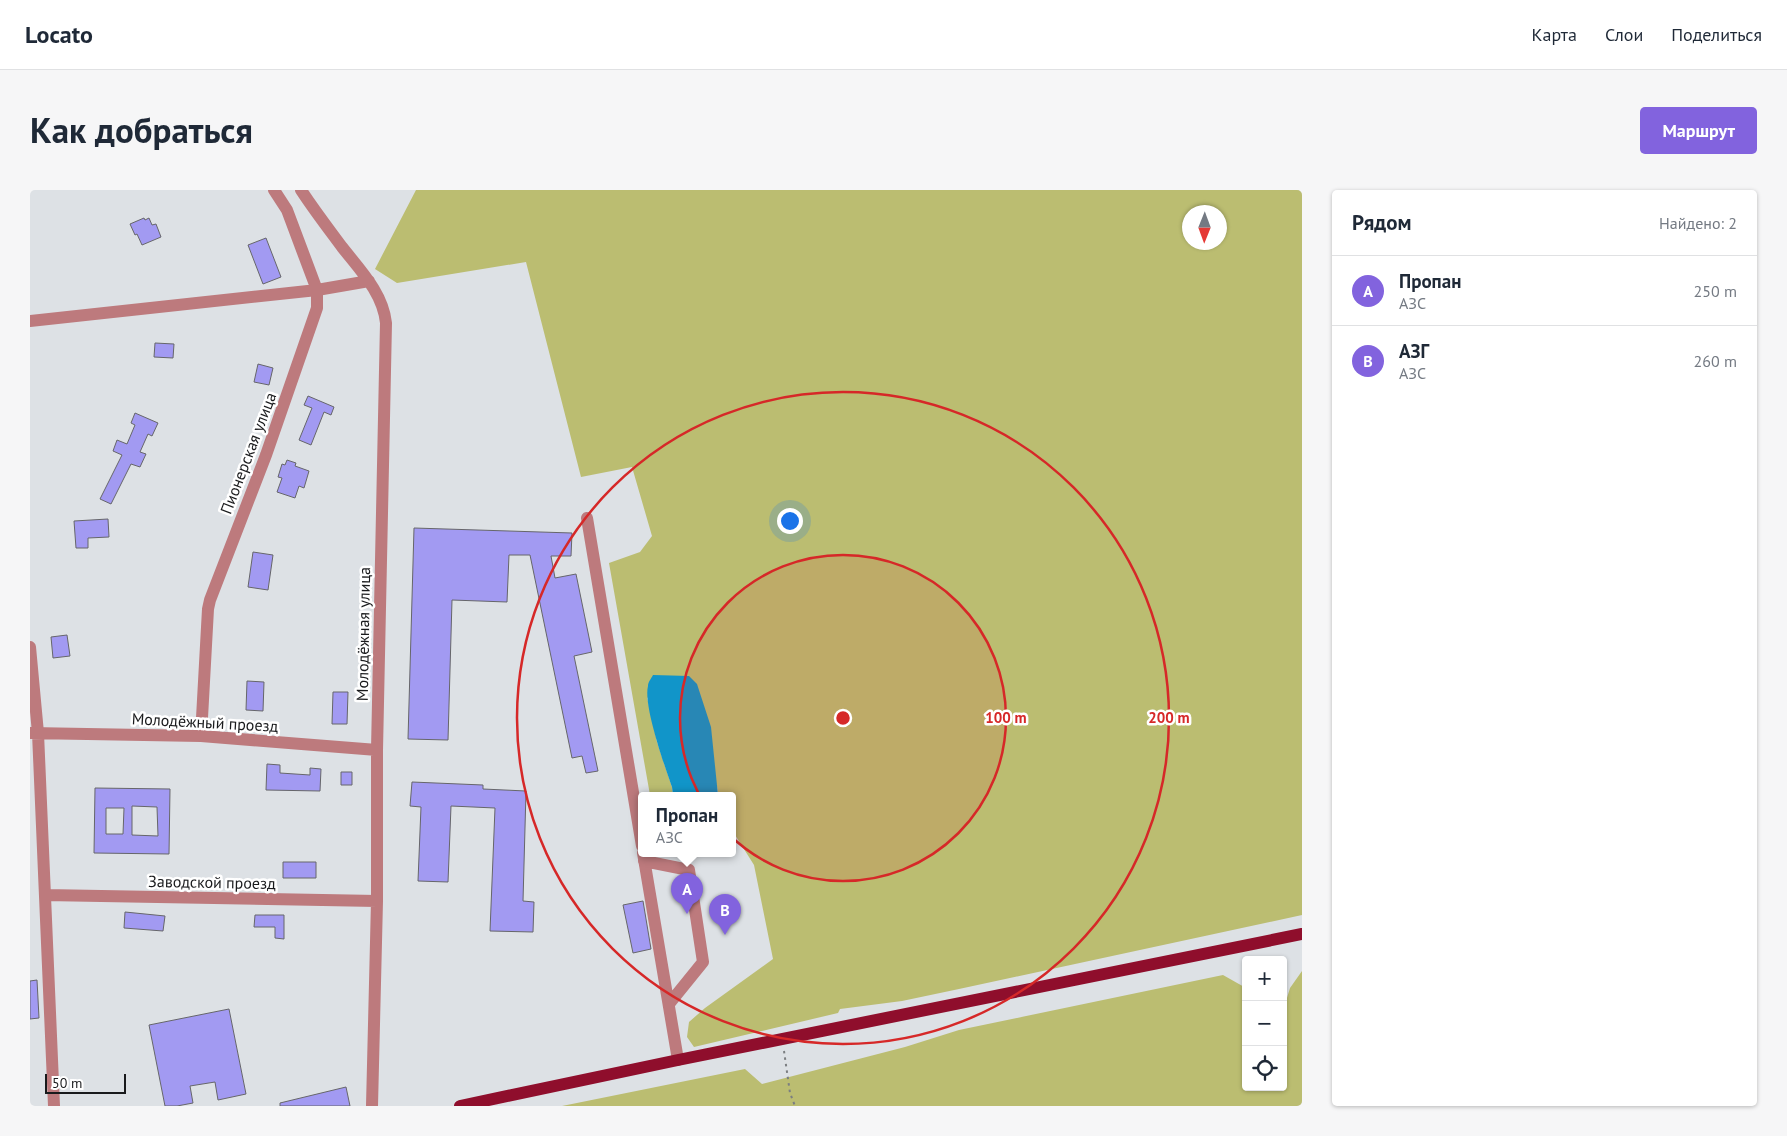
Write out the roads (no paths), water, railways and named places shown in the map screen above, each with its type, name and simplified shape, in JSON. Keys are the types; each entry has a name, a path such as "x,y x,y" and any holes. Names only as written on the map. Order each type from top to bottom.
{"main road":[{"path":"460,1106 782,1038 1302,934"}],"street":[{"name":"Пионерская улица","path":"201,736 210,600 266,455 318,308 317,290 287,210 274,190"},
{"name":"Молодёжная улица","path":"301,190 369,282 385,311 377,750 377,901 372,1106"},
{"path":"30,321 317,290 369,282"},
{"path":"587,518 638,822"},
{"path":"30,647 45,895 54,1106"},
{"name":"Молодёжный проезд","path":"34,733 201,736 377,750"},
{"path":"668,1004 703,962 689,870 644,857 668,1004 678,1060"},
{"name":"Заводской проезд","path":"45,895 377,901"}],"water":[{"path":"653,675 689,676 697,684 711,727 718,792 673,792 652,721 647,695 649,682"}],"place":[{"name":"Пропан","path":"687,914"},
{"name":"АЗГ","path":"725,935"}]}
